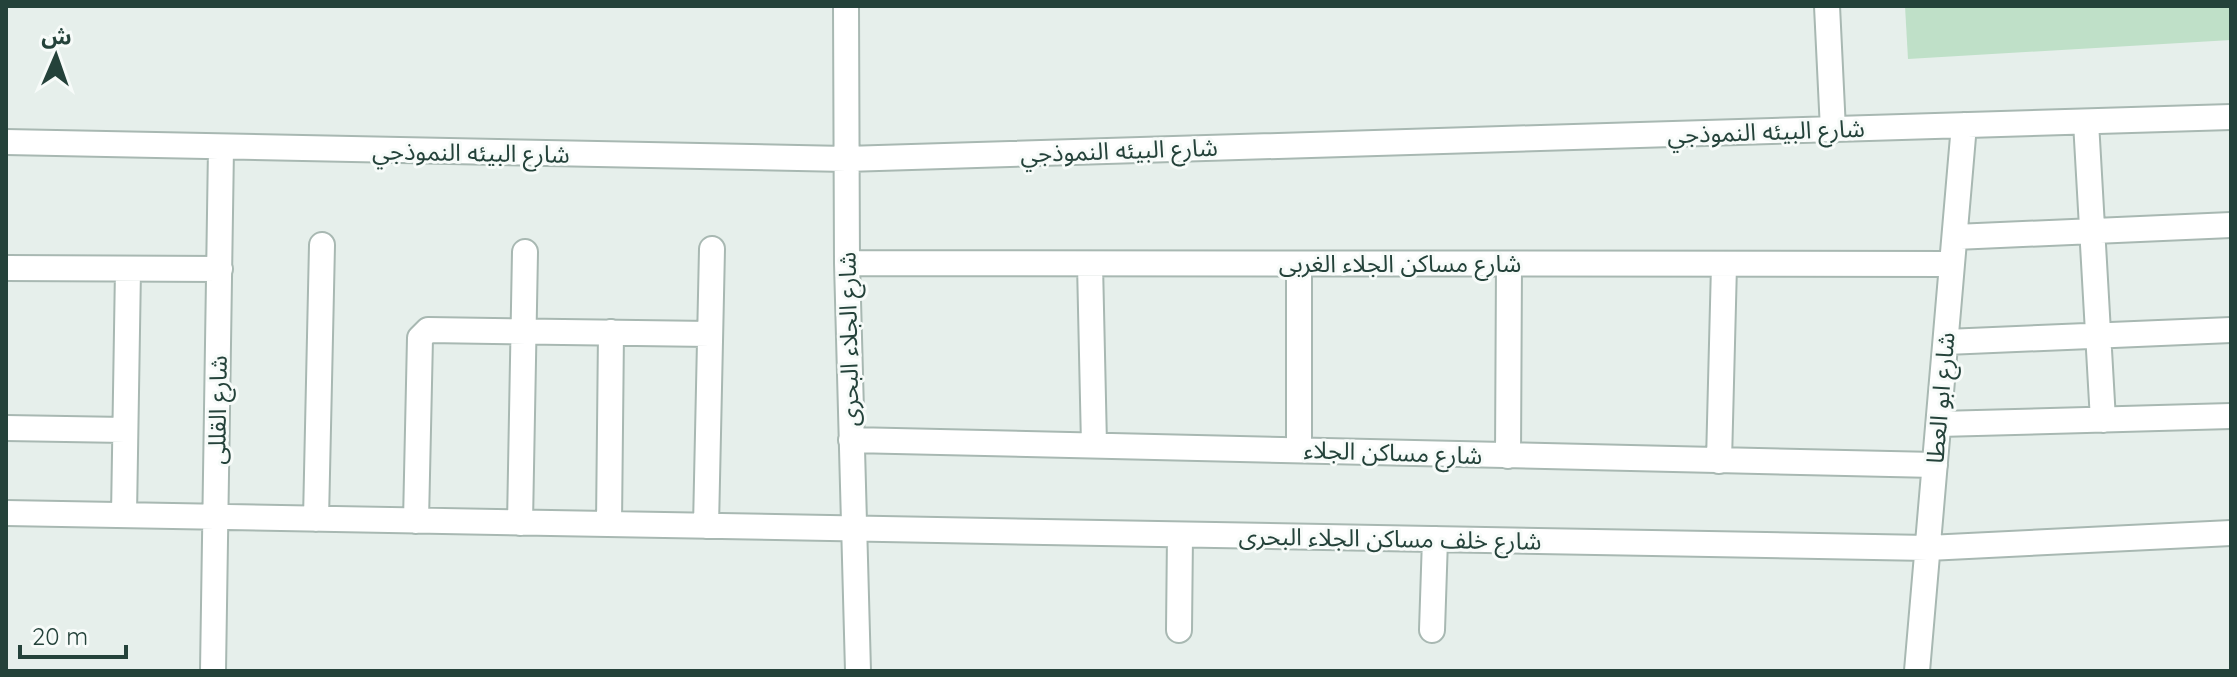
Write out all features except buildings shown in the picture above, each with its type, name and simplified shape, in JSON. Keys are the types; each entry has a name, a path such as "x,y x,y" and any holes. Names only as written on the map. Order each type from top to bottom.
{"street":[{"name":"شارع الجلاء البحرى","path":"846,6 847,263 858,671"},
{"path":"1827,6 1833,130"},
{"name":"شارع البيئه النموذجي","path":"6,142 846,159 2231,117"},
{"path":"2086,122 2103,420"},
{"name":"شارع ابو العطا","path":"1917,671 1964,125"},
{"name":"شارع القللى","path":"213,671 221,148"},
{"path":"1955,237 2231,225"},
{"path":"316,519 322,245"},
{"path":"706,526 712,249"},
{"path":"520,523 525,252"},
{"name":"شارع مساكن الجلاء الغربى","path":"847,263 1952,264"},
{"path":"1090,264 1094,445"},
{"path":"1299,264 1299,450"},
{"path":"1508,456 1509,264"},
{"path":"1719,461 1724,265"},
{"path":"6,268 220,269"},
{"path":"124,515 128,269"},
{"path":"416,521 420,338 434,329 710,334"},
{"path":"1946,342 2231,330"},
{"path":"609,524 611,332"},
{"path":"1939,424 2231,416"},
{"path":"6,428 125,430"},
{"name":"شارع مساكن الجلاء","path":"851,440 1935,465"},
{"name":"شارع خلف مساكن الجلاء البحرى","path":"6,513 1928,548 2231,533"},
{"path":"1179,630 1180,535"},
{"path":"1432,630 1435,539"}],"green space":[{"path":"1905,6 2231,6 2231,40 1908,59"}]}
